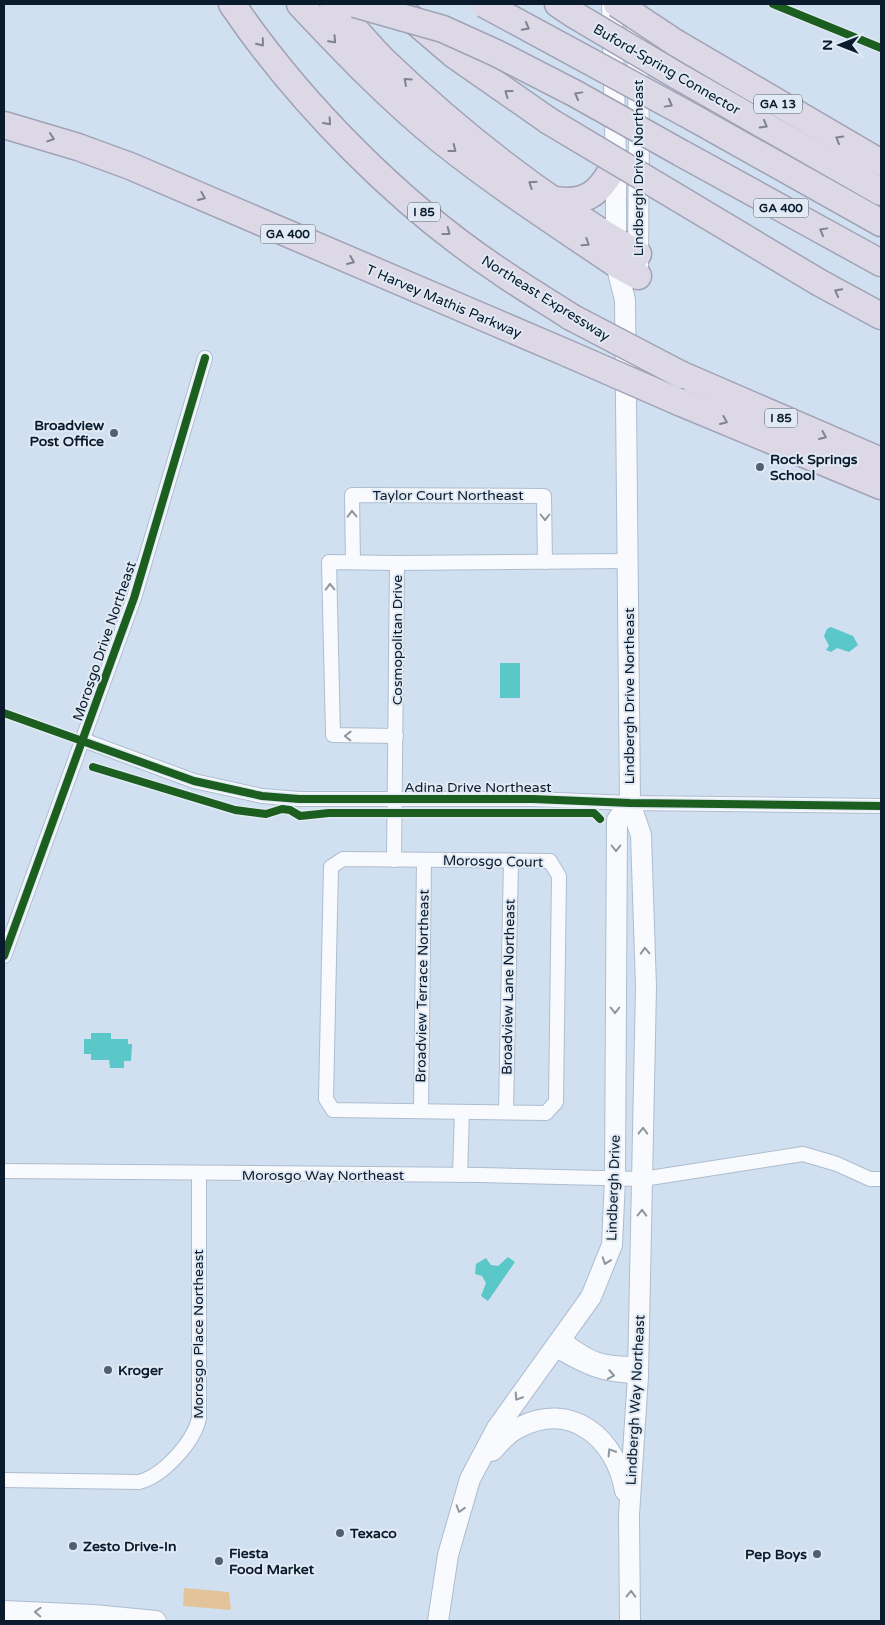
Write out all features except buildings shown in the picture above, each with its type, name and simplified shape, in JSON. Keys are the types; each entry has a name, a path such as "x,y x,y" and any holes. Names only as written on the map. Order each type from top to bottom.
{"highway":[{"name":"Northeast Expressway","path":"232,4 295,86 335,130 392,185 437,224 500,272 571,316 682,375 881,461"},
{"path":"300,4 381,86 442,141 486,175 627,258"},
{"path":"333,4 383,59 451,122 507,166 556,200 627,258"},
{"name":"GA 400","path":"355,4 443,30 496,53 574,93 881,263"},
{"path":"396,4 453,54 549,120 820,282 881,316"},
{"path":"484,4 694,118 881,223"},
{"name":"Buford-Spring Connector","path":"617,4 676,44 881,163"},
{"name":"Buford-Spring Connector","path":"565,9 881,192"},
{"name":"T Harvey Mathis Parkway","path":"4,125 78,147 130,166 679,402 881,486"},
{"path":"556,200 580,201 594,193 606,182 616,163"}],"main road":[{"name":"Lindbergh Drive Northeast","path":"612,4 616,163 627,258"},
{"name":"Lindbergh Drive Northeast","path":"636,4 640,131 627,258 625,300 630,803 641,835 646,987 643,1179"},
{"name":"Lindbergh Drive","path":"438,1621 448,1555 470,1479 497,1428 591,1297 612,1245 615,1179 617,820 630,803"},
{"name":"Lindbergh Way Northeast","path":"630,1621 629,1515 638,1370 643,1179"},
{"path":"470,1479 490,1453 516,1429 543,1420 573,1423 599,1437 610,1449 622,1472 629,1515"},
{"path":"4,1611 93,1615 156,1621"}],"street":[{"name":"Morosgo Drive Northeast","path":"4,956 134,598 205,358"},
{"name":"Taylor Court Northeast","path":"352,562 352,495 544,496 545,562"},
{"path":"396,736 333,735 329,562 397,563"},
{"name":"Cosmopolitan Drive","path":"394,860 397,563 628,562"},
{"name":"Adina Drive Northeast","path":"83,740 194,781 229,791 262,796 881,806"},
{"name":"Morosgo Court","path":"343,859 424,860 550,861 559,876 556,1102 546,1113 333,1110 326,1099 331,868 343,859"},
{"name":"Broadview Terrace Northeast","path":"421,1111 424,860"},
{"name":"Broadview Lane Northeast","path":"506,1112 511,861"},
{"path":"460,1175 462,1112"},
{"name":"Morosgo Way Northeast","path":"4,1172 460,1175 643,1179 803,1154 838,1164 870,1179 881,1179"},
{"name":"Morosgo Place Northeast","path":"4,1480 139,1482 151,1479 161,1473 197,1428 199,1418 199,1174"},
{"path":"558,1343 596,1361 638,1370"}],"shaded area":[{"path":"831,627 853,636 858,645 849,652 837,648 831,652 826,650 829,646 824,636 827,629"},
{"path":"500,663 520,663 520,698 500,698"},
{"path":"91,1033 111,1033 111,1039 128,1039 128,1044 132,1044 131,1061 124,1061 124,1068 110,1068 109,1060 91,1060 91,1054 84,1054 84,1039 91,1039"},
{"path":"508,1257 515,1262 488,1301 481,1296 486,1283 482,1276 475,1274 476,1264 486,1258 491,1265 498,1266"},
{"path":"184,1588 229,1592 231,1610 183,1606"}],"cycle path":[{"path":"773,4 881,48"},
{"path":"4,956 134,598 205,358"},
{"path":"4,713 194,781 262,796 299,799 533,799 630,803 881,806"},
{"path":"93,767 235,810 266,814 282,809 290,810 300,816 329,813 594,813 600,819"}],"place":[{"name":"Broadview Post Office","path":"114,433"},
{"name":"Rock Springs School","path":"760,467"},
{"name":"Kroger","path":"108,1370"},
{"name":"Texaco","path":"340,1533"},
{"name":"Zesto Drive-In","path":"73,1546"},
{"name":"Pep Boys","path":"817,1554"},
{"name":"Fiesta Food Market","path":"219,1561"}]}
